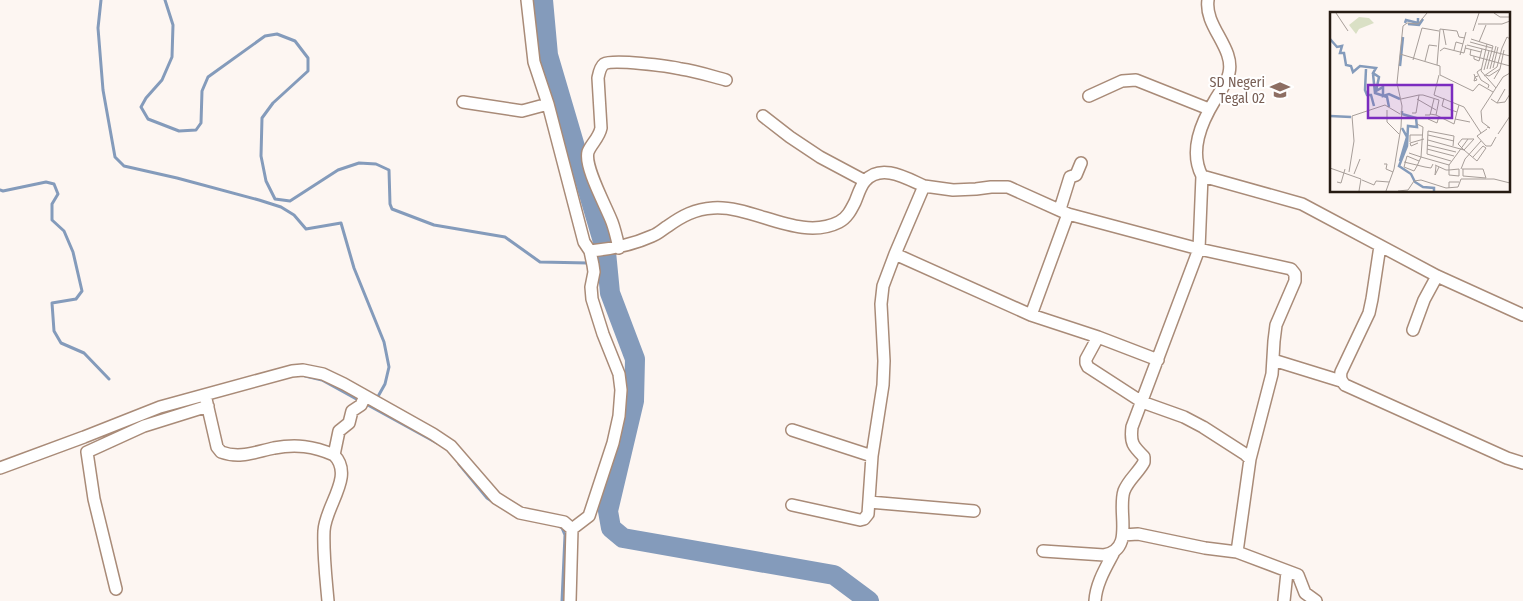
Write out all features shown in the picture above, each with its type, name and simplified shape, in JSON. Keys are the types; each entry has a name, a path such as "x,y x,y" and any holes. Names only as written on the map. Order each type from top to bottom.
{"street":[{"path":"527,0 534,62 548,104 584,242 590,251 594,272 591,287 592,299 603,334 619,374 621,390 613,443 588,516 572,529 570,601"},
{"path":"1095,601 1099,582 1113,554 1120,546 1123,535 1124,491 1144,462 1144,457 1132,444 1132,427 1199,249 1202,176 1197,167 1196,148 1198,136 1209,109 1227,79 1230,64 1208,12 1208,0"},
{"path":"619,248 611,220 595,184 589,162 588,153 600,134 601,128 599,71 604,64 622,62 681,68 726,80"},
{"path":"1089,96 1122,81 1136,80 1209,109"},
{"path":"463,102 522,111 548,104"},
{"path":"764,116 790,137 820,157 865,181"},
{"path":"1031,315 1064,212 1070,177 1076,175 1081,164"},
{"path":"590,251 619,248 654,236 683,215 714,208 733,209 796,226 825,227 845,218 865,181 870,176 883,172 897,174 924,186 953,190 1008,187 1064,212 1199,249 1291,269 1295,281 1276,325 1272,374 1250,458 1237,552"},
{"path":"1202,176 1302,204 1437,276 1523,316"},
{"path":"792,505 860,520 864,519 868,514 872,456 884,361 881,304 883,286 924,186"},
{"path":"1341,381 1341,372 1369,313 1380,246"},
{"path":"895,254 1031,315 1158,360"},
{"path":"1413,330 1424,300 1437,276"},
{"path":"1098,338 1086,359 1087,365 1142,402 1184,417 1203,427 1250,458"},
{"path":"1273,360 1341,381 1345,385 1480,446 1507,458 1523,462"},
{"path":"116,589 94,499 87,452 206,401 292,371 303,370 322,374 363,400 433,434 451,446 496,498 520,513 564,522 572,529"},
{"path":"334,455 339,431 349,423 352,411 363,400"},
{"path":"206,401 217,447 221,452 238,456 274,448 301,446 320,449 334,455 339,460 342,480 327,515 324,530 328,601"},
{"path":"0,468 160,407 206,401"},
{"path":"792,430 872,456"},
{"path":"869,502 974,511"},
{"path":"1123,535 1138,534 1205,548 1237,552 1298,575 1305,593 1316,601"},
{"path":"1043,551 1113,554"},
{"path":"1284,601 1287,572"}],"waterway":[{"path":"101,0 98,28 103,90 115,157 124,166 177,178 281,207 294,215 306,229 341,223 354,268 384,342 389,367 385,384 376,400"},
{"path":"165,0 173,25 172,57 162,80 146,98 141,107 148,119 179,131 196,130 201,123 202,91 208,77 265,36 277,34 295,41 308,58 308,71 273,103 262,118 261,156 266,181 275,199 290,201 338,170 359,163 376,164 389,170 390,204 392,209 434,225 505,237 540,262 588,263"},
{"path":"543,0 548,55 606,252 610,293 635,359 634,401 608,511 611,528 623,538 834,575 869,601"},
{"path":"0,190 46,182 54,184 58,194 52,204 52,220 64,231 73,252 82,291 76,299 52,303 54,331 61,343 84,353 109,379"},
{"path":"305,376 322,380 360,401"},
{"path":"366,404 437,443"},
{"path":"459,464 487,498 493,502"},
{"path":"557,525 562,528 565,535 562,601"}],"place":[{"name":"SD Negeri Tegal 02","path":"1280,90"}]}
